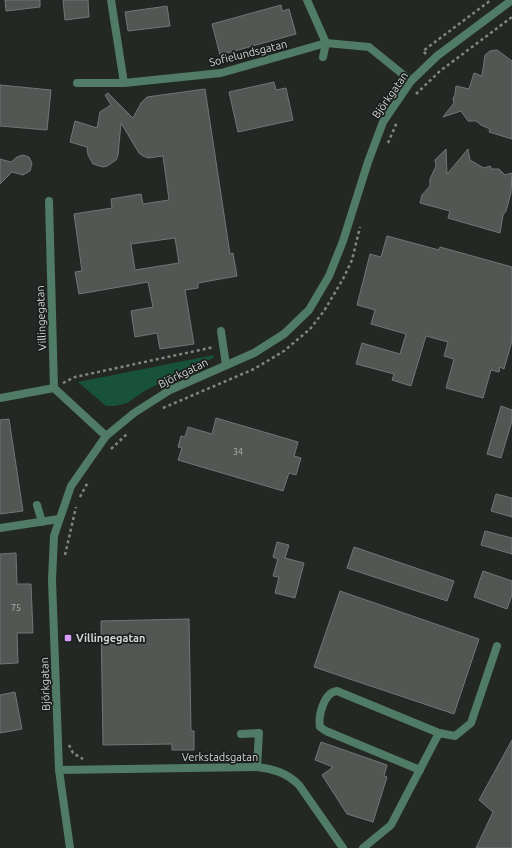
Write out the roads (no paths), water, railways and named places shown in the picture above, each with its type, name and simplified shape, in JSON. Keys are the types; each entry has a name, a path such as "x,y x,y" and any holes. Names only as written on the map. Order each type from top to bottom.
{"street":[{"path":"111,0 124,83"},
{"path":"307,0 326,43 323,57"},
{"name":"Björkgatan","path":"70,848 59,770 52,580 54,536 58,519 71,486 106,436 134,413 170,390 254,353 284,334 309,310 329,276 343,241 368,162 383,122 411,81 437,56 512,0"},
{"name":"Sofielundsgatan","path":"77,83 124,83 222,73 326,43 369,47 411,81"},
{"name":"Villingegatan","path":"49,201 54,388"},
{"path":"221,331 226,365"},
{"path":"0,398 54,388 106,436"},
{"path":"37,505 42,522"},
{"path":"0,528 58,519"},
{"path":"420,770 326,731 320,727 318,719 328,694 332,691 337,691 439,733 455,736 471,723 497,646"},
{"path":"241,734 259,733 257,767"},
{"path":"363,848 391,825 439,733"},
{"name":"Verkstadsgatan","path":"59,770 257,767 270,769 292,778 306,794 343,848"}],"place":[{"name":"Villingegatan","path":"68,638"}]}
